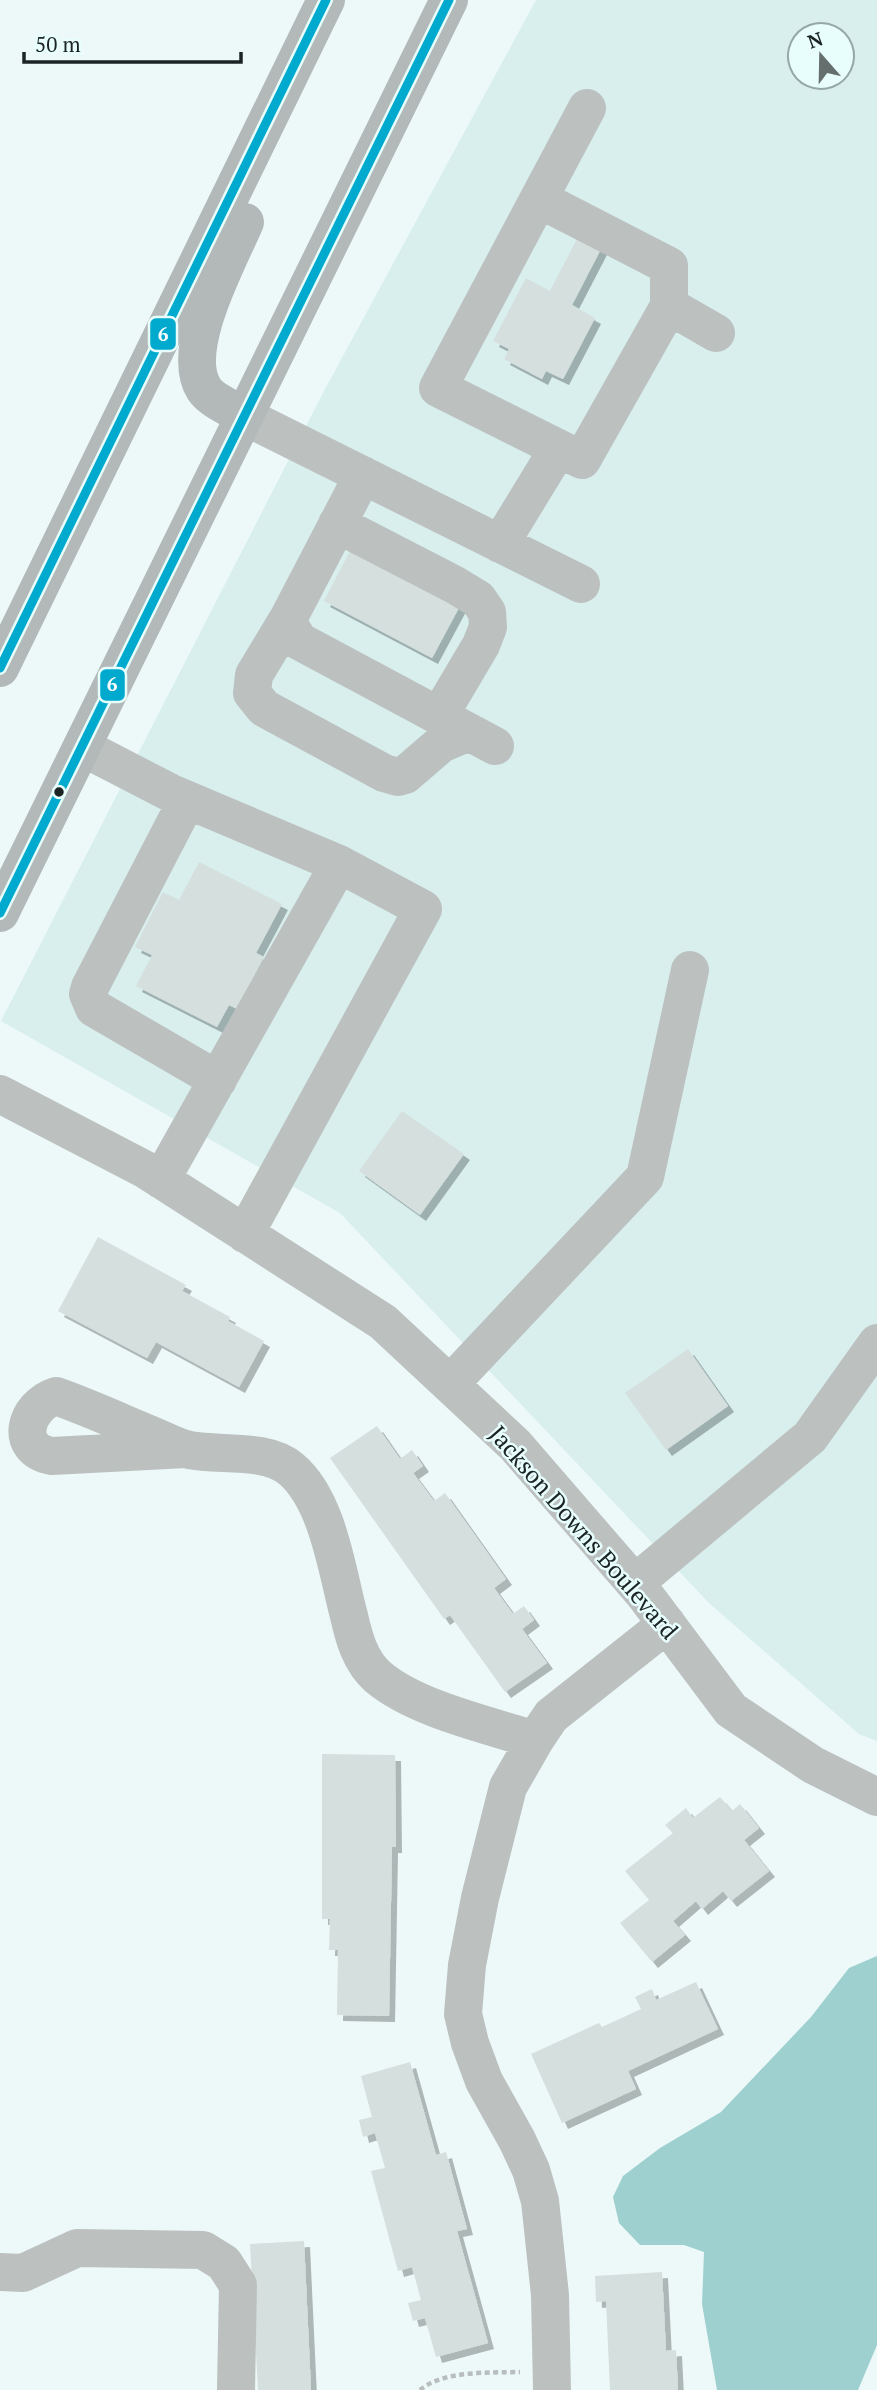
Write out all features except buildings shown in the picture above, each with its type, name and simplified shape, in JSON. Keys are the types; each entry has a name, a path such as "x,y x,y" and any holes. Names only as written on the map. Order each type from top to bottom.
{"main road":[{"path":"0,668 326,0"},
{"path":"0,913 449,0"},
{"path":"244,416 205,391 197,370 196,352 202,324 282,133 298,57"}],"street":[{"path":"539,199 669,266 669,306 582,460 438,388 587,108"},
{"path":"669,306 716,333"},
{"path":"244,416 581,584"},
{"path":"500,544 558,449"},
{"path":"363,475 289,617 254,675 251,693 264,708 384,773 398,777 405,775 441,744 467,731"},
{"path":"337,524 455,585 478,599 487,612 488,626 481,645 467,731"},
{"path":"289,617 291,628 299,641 467,731"},
{"path":"82,747 187,800 339,864 423,909 245,1234"},
{"path":"187,800 88,994 94,1008 218,1080"},
{"path":"161,1180 339,864"},
{"path":"450,1384 645,1177 690,970"},
{"name":"Jackson Downs Boulevard","path":"0,1094 161,1180 383,1322 515,1445 635,1583 731,1710 813,1765 877,1797"},
{"path":"635,1583 810,1437 877,1343"},
{"path":"186,1449 271,1457 294,1472 307,1487 319,1509 358,1650 377,1676 405,1695 535,1740"},
{"path":"552,2381 550,2295 540,2201 531,2170 484,2081 470,2043 463,2014 467,1965 490,1855 508,1787 535,1740 551,1717 667,1624"},
{"path":"0,2272 23,2273 77,2248 203,2250 224,2263 238,2285 236,2390"}],"path":[{"path":"420,2390 431,2381 463,2376 552,2381"}],"shaded area":[{"path":"536,0 877,0 877,1741 859,1734 709,1603 340,1213 1,1021 324,391"}],"water":[{"path":"877,1956 877,2345 858,2390 717,2390 702,2304 704,2252 684,2245 640,2245 619,2223 613,2197 623,2176 660,2148 721,2112 811,2017 849,1968"}],"transit line":[{"name":"6","path":"0,668 326,0"},
{"name":"6","path":"0,913 449,0"}]}
